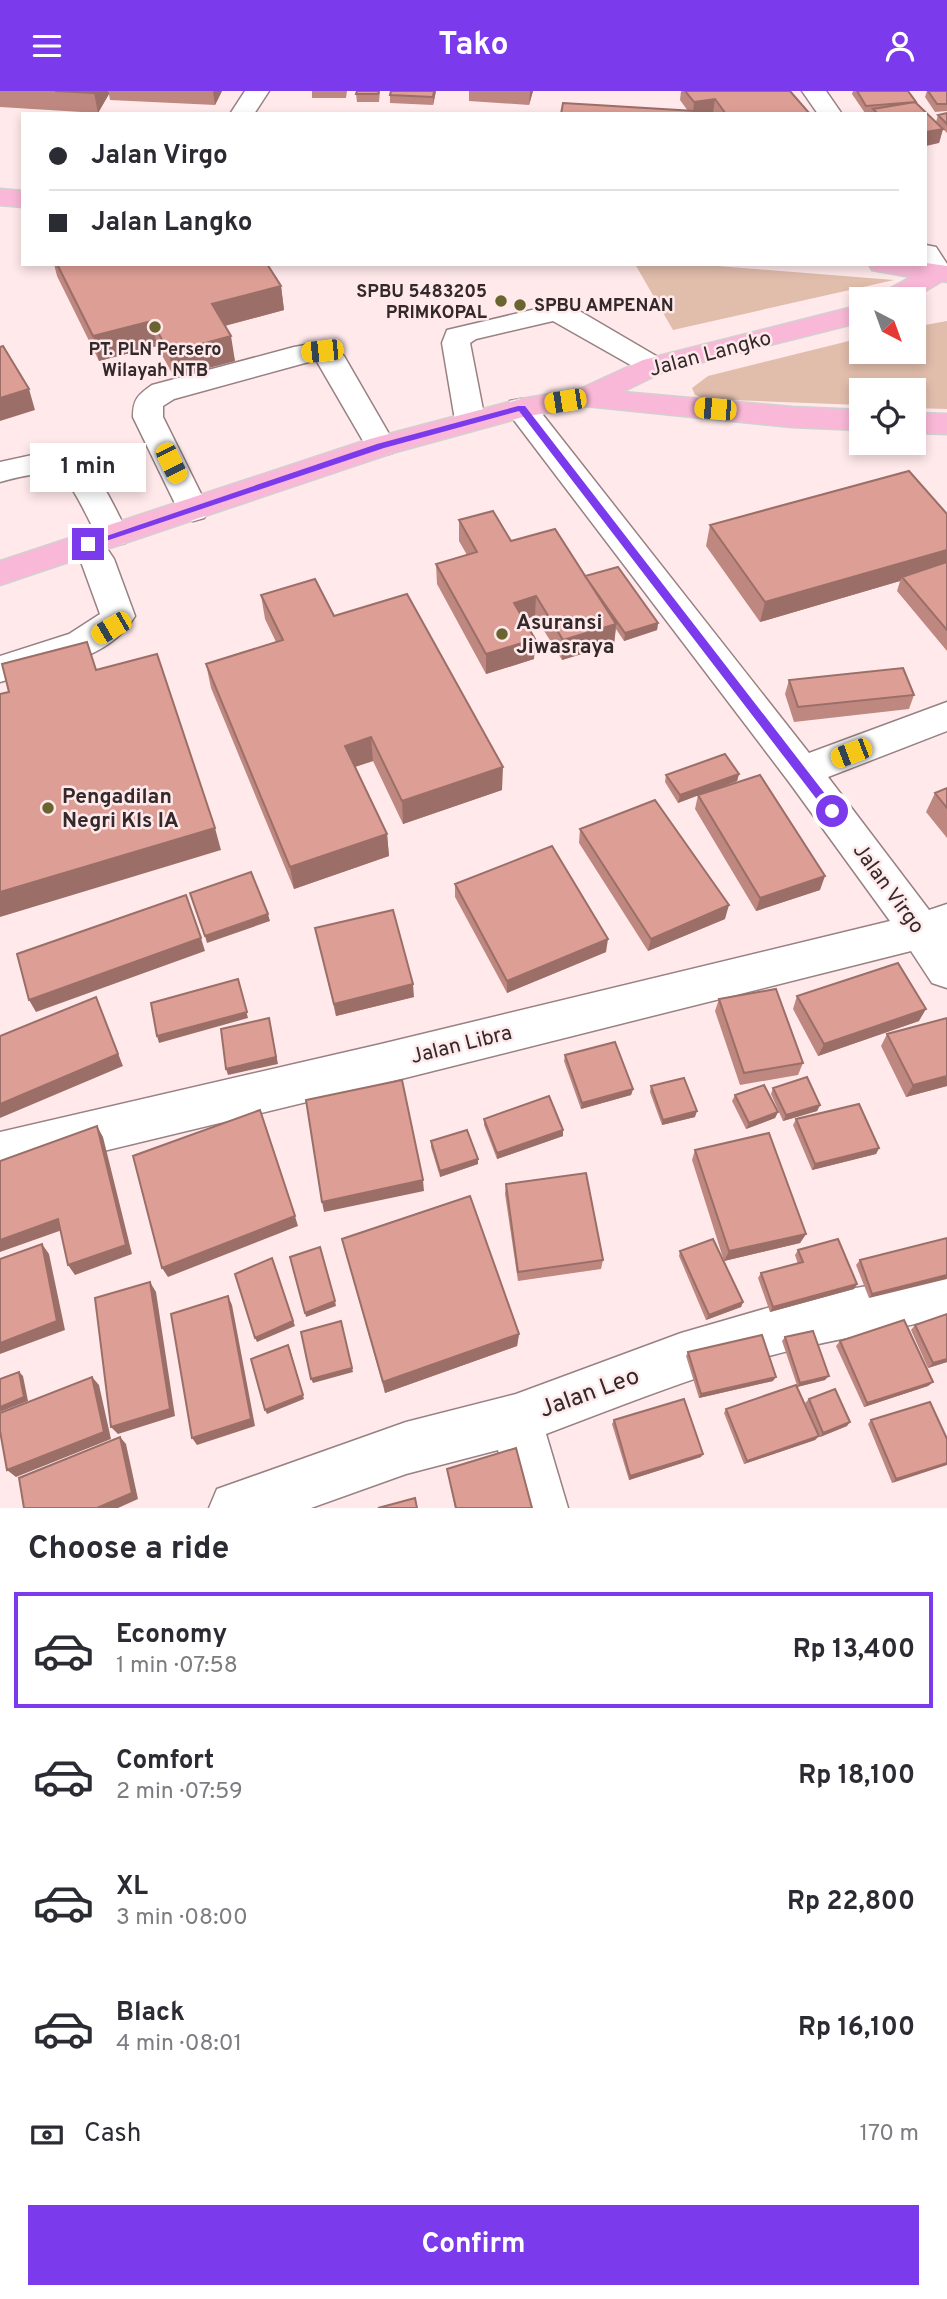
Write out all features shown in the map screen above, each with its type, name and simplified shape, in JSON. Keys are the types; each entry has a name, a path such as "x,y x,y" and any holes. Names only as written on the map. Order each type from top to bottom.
{"main road":[{"path":"0,197 21,199"},
{"path":"908,287 937,266"},
{"name":"Jalan Langko","path":"0,573 380,446 470,420 586,397 653,366 849,316"},
{"path":"586,397 792,417 849,419"},
{"path":"926,423 947,424"}],"street":[{"path":"243,112 257,91"},
{"path":"814,91 829,112"},
{"path":"470,420 456,343 457,337 468,332 552,313 566,315 653,366"},
{"path":"193,510 148,417 148,402 163,393 304,353 322,351 329,356 380,446"},
{"name":"Jalan Virgo","path":"522,408 802,771 934,926 947,970"},
{"path":"0,472 33,461 62,463 78,472 101,540 97,559 118,616 111,628 92,639 0,669"},
{"path":"802,771 947,716"},
{"name":"Jalan Libra","path":"0,1154 394,1061 934,926"},
{"name":"Jalan Leo","path":"236,1508 406,1448 516,1420 681,1358 805,1322 884,1308 947,1292"},
{"path":"516,1420 541,1508"}],"shaded area":[{"path":"636,266 718,266 894,280 863,287 849,287 849,290 673,330"},
{"path":"947,321 947,409 926,408 926,378 849,378 849,405 706,399 695,395 692,388 708,376 849,341 849,364 926,364 926,325"}],"building":[{"path":"55,91 95,91 94,93"},
{"path":"357,91 379,91 378,94 356,94"},
{"path":"391,91 434,91 433,97 390,95"},
{"path":"685,91 790,91 808,112 725,112 715,99 694,102"},
{"path":"857,91 908,91 916,102 866,106"},
{"path":"928,91 947,91 947,104 937,104"},
{"path":"915,102 925,112 876,112 873,109"},
{"path":"563,103 711,112 561,112"},
{"path":"947,113 947,124 938,115"},
{"path":"927,114 943,129 927,132"},
{"path":"58,266 268,266 281,286 212,304 231,336 169,353 152,321 93,336"},
{"path":"3,346 29,389 0,398 0,347"},
{"path":"909,471 947,514 947,550 765,602 710,525"},
{"path":"493,511 511,541 555,529 616,624 563,640 536,596 514,603 535,639 486,654 436,564 477,552 459,520"},
{"path":"947,562 947,630 902,577"},
{"path":"618,567 658,623 625,633 585,576"},
{"path":"315,579 334,616 407,594 503,767 402,801 371,737 345,746 387,834 290,867 206,664 283,640 261,595"},
{"path":"87,642 96,670 157,654 215,828 0,892 0,694 9,692 2,664"},
{"path":"903,668 914,695 798,707 789,680"},
{"path":"725,754 739,774 680,795 666,775"},
{"path":"760,775 825,876 760,898 698,795"},
{"path":"947,788 947,808 935,793"},
{"path":"655,800 729,905 651,939 580,829"},
{"path":"552,846 608,939 507,981 455,884"},
{"path":"251,872 268,914 205,936 190,893"},
{"path":"186,895 201,938 29,1000 17,954"},
{"path":"393,910 413,984 334,1004 315,928"},
{"path":"898,963 926,1009 824,1044 797,996"},
{"path":"238,979 247,1012 157,1036 151,1003"},
{"path":"776,989 803,1063 744,1073 719,999"},
{"path":"96,997 118,1054 0,1104 0,1036"},
{"path":"269,1018 276,1057 226,1069 221,1029"},
{"path":"947,1018 947,1076 913,1085 887,1034"},
{"path":"615,1042 633,1089 582,1103 565,1055"},
{"path":"807,1077 820,1105 786,1115 773,1088"},
{"path":"684,1078 697,1111 663,1120 651,1086"},
{"path":"402,1080 423,1180 322,1202 306,1100"},
{"path":"764,1085 778,1112 749,1123 735,1095"},
{"path":"549,1096 563,1130 497,1153 484,1119"},
{"path":"859,1104 879,1148 815,1164 796,1119"},
{"path":"260,1110 295,1216 162,1268 133,1156"},
{"path":"97,1126 126,1245 68,1265 58,1219 0,1240 0,1161"},
{"path":"467,1130 478,1159 440,1171 431,1141"},
{"path":"769,1133 806,1234 729,1251 695,1150"},
{"path":"586,1173 603,1260 518,1272 506,1184"},
{"path":"470,1196 519,1334 383,1382 342,1239"},
{"path":"947,1238 947,1275 872,1294 860,1260"},
{"path":"713,1239 743,1302 709,1315 680,1251"},
{"path":"838,1239 857,1284 773,1307 761,1273 803,1262 798,1250"},
{"path":"42,1244 57,1321 0,1343 0,1259"},
{"path":"320,1247 335,1301 305,1313 290,1257"},
{"path":"272,1258 293,1321 255,1338 235,1274"},
{"path":"150,1282 170,1409 111,1427 95,1298"},
{"path":"228,1296 251,1419 192,1438 171,1314"},
{"path":"947,1314 947,1359 933,1363 915,1325"},
{"path":"904,1320 933,1382 867,1403 840,1341"},
{"path":"341,1321 352,1368 311,1379 301,1332"},
{"path":"813,1331 829,1376 800,1383 785,1337"},
{"path":"762,1335 776,1377 701,1394 688,1352"},
{"path":"288,1345 303,1395 265,1410 251,1359"},
{"path":"19,1372 24,1397 0,1407 0,1379"},
{"path":"92,1377 104,1432 7,1470 0,1431 0,1413"},
{"path":"796,1385 819,1436 747,1461 726,1409"},
{"path":"835,1389 850,1422 823,1433 809,1399"},
{"path":"684,1399 703,1454 630,1476 614,1420"},
{"path":"930,1402 947,1439 947,1463 896,1479 871,1420"},
{"path":"120,1437 132,1493 97,1508 24,1508 19,1478"},
{"path":"516,1448 532,1508 456,1508 447,1469"},
{"path":"415,1498 417,1508 378,1508"}],"place":[{"name":"SPBU 5483205 PRIMKOPAL","path":"501,301"},
{"name":"SPBU AMPENAN","path":"520,305"},
{"name":"PT. PLN Persero Wilayah NTB","path":"155,327"},
{"name":"Asuransi Jiwasraya","path":"502,634"},
{"name":"Pengadilan Negri Kls IA","path":"48,808"}],"route":[{"path":"88,544 380,446 522,408 832,811"}]}
